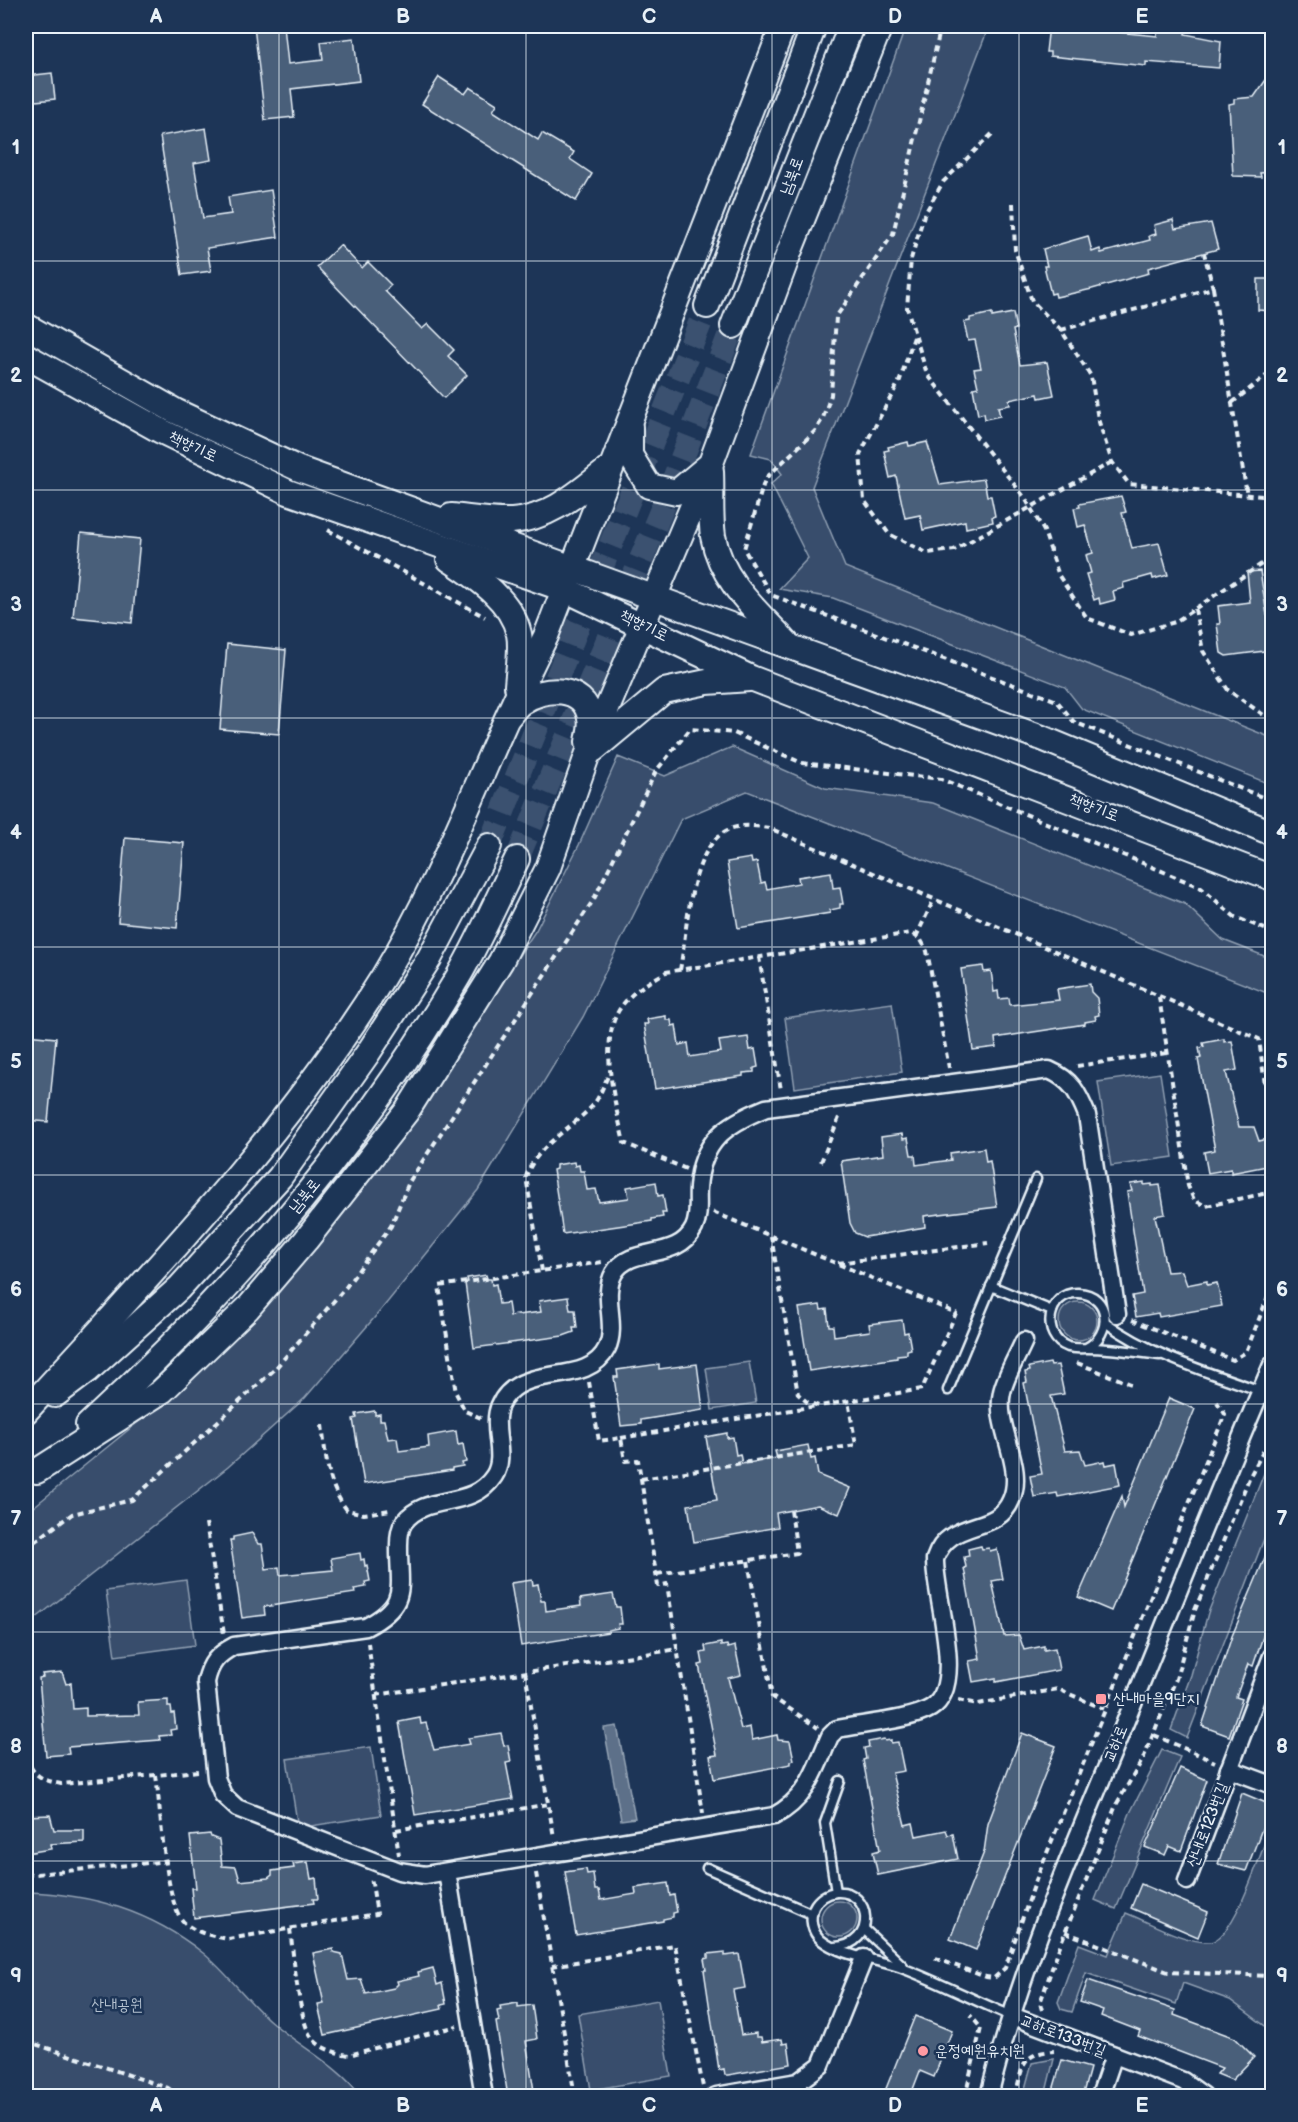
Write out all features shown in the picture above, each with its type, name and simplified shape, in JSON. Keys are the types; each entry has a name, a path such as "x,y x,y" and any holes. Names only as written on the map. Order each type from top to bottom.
{"main road":[{"path":"26,1411 182,1242 308,1088 383,976 442,866 517,692 546,636 783,26"},
{"name":"남북로","path":"707,306 814,26"},
{"name":"남북로","path":"733,326 851,26"},
{"path":"31,1476 162,1391 248,1308 306,1240 406,1111 501,961 548,868 587,756 711,463 790,250 880,26"},
{"name":"책향기로","path":"26,326 175,411 299,469 424,514 567,579 643,625 751,678 1272,878"},
{"name":"책향기로","path":"26,356 161,431 288,492 422,541 654,599 787,644 1042,738 1272,833"},
{"path":"630,416 630,455 649,486 677,492 711,463"},
{"path":"711,463 713,536 722,565 735,589 787,644"},
{"path":"424,514 512,521 536,516 560,506 610,468"},
{"path":"422,541 483,582 507,609 519,634 517,692"},
{"path":"587,756 664,691 707,682 751,678"},
{"path":"505,722 521,702 540,693 560,690 571,693 584,703 591,718 587,756"},
{"name":"남북로","path":"26,1417 87,1371 179,1288 280,1177 368,1053 429,959 489,846"},
{"name":"남북로","path":"31,1476 173,1345 306,1197 401,1065 458,976 517,859"}],"street":[{"path":"1024,1341 1002,1393 1016,1486 1011,1503 999,1516 986,1523 963,1529 949,1537 939,1548 935,1559 949,1672 944,1692 932,1708 918,1714 837,1729 830,1736 800,1798 788,1809 774,1816 425,1875 402,1871 368,1859 237,1808 223,1795 214,1770 206,1682 209,1667 218,1655 234,1646 366,1627 384,1617 394,1605 401,1588 399,1539 403,1524 413,1513 427,1505 468,1497 484,1488 496,1474 497,1418 503,1399 514,1388 527,1381 579,1371 594,1363 607,1348 611,1332 609,1291 613,1274 620,1264 633,1257 663,1252 681,1244 694,1228 700,1175 711,1142 727,1127 766,1108 1049,1070 1066,1077 1078,1092 1087,1115 1111,1318"},
{"name":"교하로","path":"989,2097 1012,2016 1095,1796 1267,1393 1272,1365"},
{"name":"산내로123번길","path":"1187,1881 1272,1656"},
{"name":"산내로123번길","path":"1229,1769 1272,1785"},
{"path":"447,1872 484,2097"},
{"path":"716,2097 798,2082 811,2075 821,2065 864,1958"},
{"name":"교하로133번길","path":"1012,2016 1183,2081 1204,2097"},
{"name":"교하로133번길","path":"1100,2097 1114,2055"}],"lane":[{"path":"948,1390 1036,1179"},
{"path":"991,1286 1052,1311"},
{"path":"1160,1355 1068,1347 1060,1342 1050,1326 1052,1311 1060,1300 1068,1295 1087,1295 1100,1305 1130,1340 1160,1355 1267,1393"},
{"path":"1086,1348 1100,1338 1111,1318"},
{"path":"836,1892 825,1823 840,1781"},
{"path":"707,1868 812,1914"},
{"path":"835,1947 853,1943 864,1929 866,1919 860,1902 853,1896 836,1892 820,1899 812,1914 814,1931 819,1938 835,1947 864,1958 905,1968 1012,2016"},
{"path":"864,1929 905,1968"}],"path":[{"path":"941,26 893,234 836,317 831,395 823,418 815,431 765,479 744,549 771,596 1057,701 1074,722 1272,801"},
{"path":"993,134 942,182 924,215 911,259 907,308 927,374 1030,508 1044,531 1059,576 1087,618 1131,635 1175,622 1272,557"},
{"path":"1013,203 1015,250 1032,301 1061,330 1091,376 1098,419 1112,462 1130,484 1272,497"},
{"path":"1204,253 1213,288 1247,495"},
{"path":"1061,330 1213,288"},
{"path":"915,335 900,380 860,454 864,500 889,534 927,553 954,550 1112,462"},
{"path":"1232,403 1272,371"},
{"path":"1195,609 1203,651 1228,690 1265,716 1272,718"},
{"path":"26,1548 72,1514 132,1500 274,1370 346,1287 391,1226 409,1182 594,899 656,771 690,729 734,733 802,763 941,779 1200,887 1235,918 1272,932"},
{"path":"680,970 695,879 708,846 725,831 746,825 770,828 1259,1039 1272,1139"},
{"path":"916,937 934,898"},
{"path":"700,1175 624,1143 609,1074 611,1040 619,1010 639,988 666,972 910,933 927,951 952,1083"},
{"path":"759,957 783,1106"},
{"path":"1159,996 1188,1186 1194,1200 1206,1206 1272,1192"},
{"path":"1049,1070 1168,1053"},
{"path":"542,1271 526,1177 531,1164 543,1149 595,1102 609,1074"},
{"path":"821,1162 847,1097"},
{"path":"586,1367 599,1441 922,1389 956,1313 698,1206"},
{"path":"771,1236 794,1382 798,1394 807,1402 819,1406"},
{"path":"836,1263 988,1243"},
{"path":"497,1418 479,1418 465,1411 456,1393 439,1286 633,1257"},
{"path":"1111,1318 1233,1360 1246,1352 1272,1286"},
{"path":"641,1479 856,1445 848,1401"},
{"path":"935,1958 986,1977 994,1978 1005,1968 1036,1880 1104,1708 1225,1414 1217,1402"},
{"path":"322,1425 329,1477 334,1494 347,1510 364,1514 395,1510"},
{"path":"621,1438 625,1461 638,1460 658,1586 667,1584 706,1828"},
{"path":"1047,2017 1040,2003 1065,1932 1116,1805 1154,1735 1176,1679 1195,1610 1250,1476 1272,1440"},
{"path":"657,1575 797,1553 790,1510"},
{"path":"206,1522 226,1650"},
{"path":"748,1561 772,1697 830,1736"},
{"path":"366,1627 402,1871"},
{"path":"376,1695 678,1649"},
{"path":"525,1672 557,1853"},
{"path":"944,1692 963,1702 978,1704 1058,1689 1104,1708"},
{"path":"1154,1735 1229,1769"},
{"path":"26,1757 30,1770 42,1780 61,1784 214,1770"},
{"path":"156,1775 172,1896 182,1920 204,1934 228,1940 377,1914 368,1859"},
{"path":"396,1830 549,1804"},
{"path":"533,1857 575,2097"},
{"path":"26,1875 168,1862"},
{"path":"290,1929 304,2019 311,2038 334,2053 349,2055 472,2022"},
{"path":"1065,1932 1168,1972 1272,1976"},
{"path":"552,1966 675,1945 705,2097"},
{"path":"965,2097 981,2028 970,2015"},
{"path":"26,2041 168,2088 178,2097"},
{"path":"1015,2097 1025,2061 1036,2052 1057,2051"}],"green space":[{"path":"906,26 989,26 812,487 845,567 1272,738 1272,785 1082,709 1065,687 833,598 779,589 808,558 771,484 782,474 771,459 751,454"},
{"path":"732,747 825,788 933,803 1185,904 1223,940 1272,959 1272,995 747,791 681,819 583,1017 478,1190 381,1310 305,1398 228,1467 26,1626 26,1513 148,1414 311,1252 366,1185 536,930 579,845 618,757 665,776"},
{"path":"892,1003 902,1072 795,1088 785,1018"},
{"path":"1160,1073 1173,1157 1111,1166 1098,1082"},
{"path":"1078,1302 1092,1307 1097,1321 1092,1335 1078,1340 1064,1335 1059,1321 1064,1307"},
{"path":"749,1362 756,1403 712,1410 706,1368"},
{"path":"1272,1458 1272,1518 1187,1738 1171,1730 1191,1675 1208,1613"},
{"path":"186,1580 195,1645 115,1656 106,1591"},
{"path":"371,1747 381,1815 298,1828 287,1759"},
{"path":"1162,1750 1180,1757 1116,1909 1095,1900 1130,1813"},
{"path":"1272,1823 1272,2031 1230,2000 1183,1983 1176,2004 1086,1973 1072,2012 1061,2009 1058,2002 1079,1944 1108,1955 1126,1913 1189,1939 1209,1942 1219,1938 1238,1910"},
{"name":"산내공원","path":"26,1892 74,1896 119,1907 183,1938 212,1961 265,2016 342,2076 361,2096 26,2096"},
{"path":"839,1901 852,1906 857,1919 852,1932 839,1937 826,1932 821,1919 826,1906"},
{"path":"658,2000 671,2076 591,2090 578,2014"},
{"path":"1054,2059 1045,2096 1023,2096 1032,2063"}],"shaded area":[{"path":"617,1726 635,1818 621,1820 604,1728"}],"building":[{"path":"254,26 284,26 288,64 323,60 321,42 354,38 359,81 291,89 294,117 265,120"},
{"path":"1049,26 1108,27 1107,31 1157,36 1157,32 1166,32 1166,26 1186,26 1185,34 1221,41 1219,68 1146,62 1146,66 1050,56 1050,52 1046,52"},
{"path":"52,73 55,99 26,102 26,76"},
{"path":"1270,74 1272,172 1260,173 1261,177 1233,176 1229,104 1234,103 1234,99 1254,97"},
{"path":"439,77 465,94 470,87 497,104 493,111 538,140 542,133 574,152 570,159 592,174 576,201 422,104"},
{"path":"206,128 211,160 194,163 203,218 231,214 228,197 271,190 278,237 207,248 211,271 182,275 160,136"},
{"path":"1173,220 1175,229 1211,223 1218,249 1148,268 1149,273 1092,289 1056,297 1055,293 1051,294 1044,266 1047,266 1043,249 1088,236 1092,252 1100,249 1101,253 1150,240 1149,236 1156,234 1154,225"},
{"path":"340,245 362,268 368,262 391,285 385,291 422,329 428,324 454,350 448,356 467,375 444,398 317,267"},
{"path":"1258,279 1272,279 1272,311 1258,310"},
{"path":"992,313 992,317 1013,313 1016,329 1013,330 1020,365 1047,362 1054,395 1039,398 1038,394 1009,400 1010,405 998,407 1000,416 985,419 984,413 978,415 973,388 978,387 974,369 981,368 975,340 968,341 964,322 970,321 970,318"},
{"path":"908,442 909,446 927,442 940,485 984,479 987,496 991,496 995,516 992,517 993,522 966,528 965,521 923,530 920,515 905,518 896,476 890,478 884,451 889,450 888,447"},
{"path":"1121,496 1126,512 1122,513 1132,548 1159,543 1168,575 1153,579 1152,575 1123,583 1124,588 1113,591 1115,600 1100,604 1099,598 1094,600 1086,574 1091,573 1086,555 1093,553 1085,525 1078,527 1074,508 1080,507 1079,504"},
{"path":"81,533 140,539 132,623 73,617"},
{"path":"1260,571 1267,615 1272,614 1272,650 1226,656 1221,653 1217,624 1220,624 1218,606 1250,602 1247,572"},
{"path":"227,644 286,650 279,734 220,729"},
{"path":"125,838 184,843 177,928 118,922"},
{"path":"751,858 752,863 757,862 761,883 765,882 767,889 799,883 798,877 831,872 833,888 840,887 843,904 840,904 840,908 830,910 830,913 738,928 727,862"},
{"path":"983,966 984,972 991,971 994,992 998,991 999,999 1009,998 1010,1005 1059,1000 1057,989 1090,984 1091,992 1097,998 1099,1015 1095,1016 1096,1020 1085,1022 1085,1024 995,1038 996,1047 973,1050 961,969"},
{"path":"666,1016 666,1020 671,1020 672,1026 676,1025 679,1045 688,1043 690,1057 721,1052 719,1041 748,1037 750,1050 755,1049 758,1067 754,1068 754,1072 743,1073 743,1076 655,1089 644,1024 648,1024 647,1019"},
{"path":"26,1035 56,1038 48,1122 26,1120"},
{"path":"1224,1039 1224,1042 1232,1041 1237,1070 1226,1072 1239,1127 1254,1127 1259,1141 1272,1138 1272,1165 1231,1173 1231,1169 1208,1173 1204,1152 1215,1150 1198,1059 1201,1058 1199,1048 1204,1047 1203,1043"},
{"path":"902,1134 903,1139 908,1138 911,1155 915,1155 916,1165 951,1160 950,1153 984,1148 986,1162 990,1161 997,1207 924,1216 925,1227 865,1237 855,1233 850,1223 841,1161 883,1155 881,1137"},
{"path":"574,1162 575,1166 579,1165 580,1171 584,1171 587,1190 596,1189 599,1202 629,1198 627,1187 656,1182 658,1196 663,1195 666,1213 662,1213 663,1217 652,1219 652,1221 563,1234 553,1170 556,1169 556,1165"},
{"path":"1144,1182 1144,1185 1160,1185 1165,1214 1155,1216 1167,1272 1182,1271 1187,1285 1207,1281 1207,1285 1217,1283 1222,1306 1159,1317 1158,1313 1136,1317 1132,1296 1143,1294 1127,1192 1132,1191 1130,1184"},
{"path":"486,1275 487,1279 491,1279 492,1285 496,1284 499,1304 508,1303 510,1316 541,1312 539,1301 568,1297 570,1310 575,1310 577,1328 573,1328 574,1332 563,1336 474,1348 465,1283 468,1282 467,1278"},
{"path":"820,1305 821,1310 827,1309 829,1326 833,1326 834,1336 870,1331 869,1324 902,1320 904,1333 908,1332 911,1349 907,1350 907,1354 897,1355 897,1358 809,1371 799,1308"},
{"path":"1050,1363 1051,1366 1058,1365 1064,1394 1051,1396 1065,1451 1080,1450 1085,1465 1105,1461 1106,1465 1116,1463 1120,1485 1058,1497 1057,1493 1034,1497 1030,1476 1042,1474 1024,1383 1027,1382 1025,1372 1030,1371 1029,1367"},
{"path":"659,1364 659,1369 697,1364 703,1410 641,1420 641,1424 621,1426 614,1377 618,1377 617,1370"},
{"path":"1169,1398 1195,1409 1111,1611 1078,1597 1122,1496 1124,1507"},
{"path":"375,1411 375,1415 380,1414 380,1420 384,1420 388,1439 397,1438 399,1451 429,1447 428,1436 456,1431 458,1445 463,1444 466,1462 462,1463 463,1466 452,1468 452,1470 364,1484 353,1419 357,1418 356,1414"},
{"path":"727,1433 727,1438 733,1437 736,1455 740,1454 742,1464 777,1458 775,1451 808,1445 811,1459 815,1458 818,1475 850,1488 839,1514 818,1505 776,1513 778,1527 694,1542 688,1505 717,1500 706,1437"},
{"path":"252,1533 258,1544 262,1544 266,1569 279,1567 280,1575 333,1570 331,1558 360,1553 361,1560 364,1559 365,1566 367,1565 370,1581 365,1582 366,1587 354,1589 355,1593 264,1607 265,1615 242,1618 230,1540 233,1540 233,1537"},
{"path":"1271,1543 1272,1610 1253,1666 1248,1664 1236,1697 1242,1699 1229,1736 1202,1726 1232,1636"},
{"path":"981,1546 982,1549 989,1548 990,1551 997,1549 1003,1579 992,1581 1004,1636 1019,1635 1024,1650 1044,1646 1044,1650 1055,1648 1059,1670 996,1682 996,1678 973,1682 969,1661 980,1659 964,1557 969,1556 968,1549"},
{"path":"532,1580 533,1585 538,1584 541,1601 545,1601 546,1611 581,1606 580,1599 613,1594 616,1607 620,1607 622,1624 618,1624 619,1628 608,1630 609,1632 521,1646 511,1583"},
{"path":"721,1643 721,1646 727,1645 728,1648 735,1646 741,1675 728,1678 741,1729 750,1727 752,1740 777,1735 778,1740 790,1741 794,1760 791,1764 714,1779 710,1756 717,1755 699,1665 703,1664 701,1653 706,1652 705,1646"},
{"path":"62,1672 66,1684 71,1683 73,1709 86,1708 86,1716 139,1715 138,1702 168,1700 168,1707 171,1707 172,1714 174,1713 176,1729 170,1730 171,1735 159,1736 160,1740 68,1747 69,1754 46,1756 39,1678 43,1677 42,1674"},
{"path":"420,1718 421,1724 426,1723 434,1750 470,1744 468,1738 501,1733 504,1746 508,1745 511,1762 506,1763 513,1799 415,1815 399,1722"},
{"path":"1022,1733 1056,1746 976,1950 950,1939 984,1852 988,1824"},
{"path":"884,1739 885,1741 891,1740 891,1743 898,1742 904,1771 892,1773 905,1825 913,1823 916,1836 946,1830 948,1835 953,1834 958,1859 878,1875 873,1852 880,1850 863,1760 866,1759 864,1748 869,1747 868,1742"},
{"path":"1180,1768 1207,1780 1181,1851 1169,1846 1165,1855 1145,1847"},
{"path":"1242,1793 1271,1805 1246,1871 1218,1864"},
{"path":"50,1815 54,1830 84,1830 84,1842 50,1844 51,1849 26,1853 26,1816"},
{"path":"210,1834 211,1837 219,1840 222,1866 236,1867 240,1881 268,1878 272,1875 272,1871 294,1868 293,1864 308,1862 311,1879 316,1878 318,1899 313,1899 314,1903 194,1918 191,1888 196,1888 190,1836"},
{"path":"586,1869 587,1874 593,1873 595,1890 599,1890 601,1900 636,1894 635,1888 668,1883 670,1896 674,1895 677,1912 673,1913 673,1917 663,1919 663,1921 576,1935 565,1872"},
{"path":"1141,1884 1208,1912 1198,1937 1131,1908"},
{"path":"333,1949 333,1952 342,1954 348,1980 361,1979 366,1994 394,1988 398,1984 397,1981 419,1976 418,1972 433,1968 437,1985 442,1983 446,2004 441,2005 442,2009 325,2035 318,2005 324,2004 313,1953"},
{"path":"725,1952 725,1956 739,1954 745,1988 733,1990 741,2035 756,2033 756,2037 761,2037 762,2042 782,2039 783,2044 788,2043 791,2064 728,2075 725,2075 724,2069 719,2070 704,1959 708,1958 708,1954"},
{"path":"1088,1980 1175,2010 1174,2015 1235,2038 1254,2057 1232,2080 1217,2074 1222,2068 1138,2036 1140,2031 1101,2016 1103,2010 1080,2002"},
{"path":"518,2003 518,2007 532,2005 537,2039 526,2041 535,2097 508,2097 496,2022 499,2021 497,2011 501,2010 500,2006"},
{"name":"운정예원유치원","path":"915,2016 952,2031 934,2077 920,2071 910,2097 899,2097 885,2091"},
{"path":"1062,2060 1090,2068 1082,2097 1051,2097"}],"tunnel":[{"path":"489,846 707,306"},
{"path":"517,859 669,492 733,326"}],"place":[{"name":"산내마을9단지","path":"1101,1699"},
{"name":"운정예원유치원","path":"923,2051"}]}
